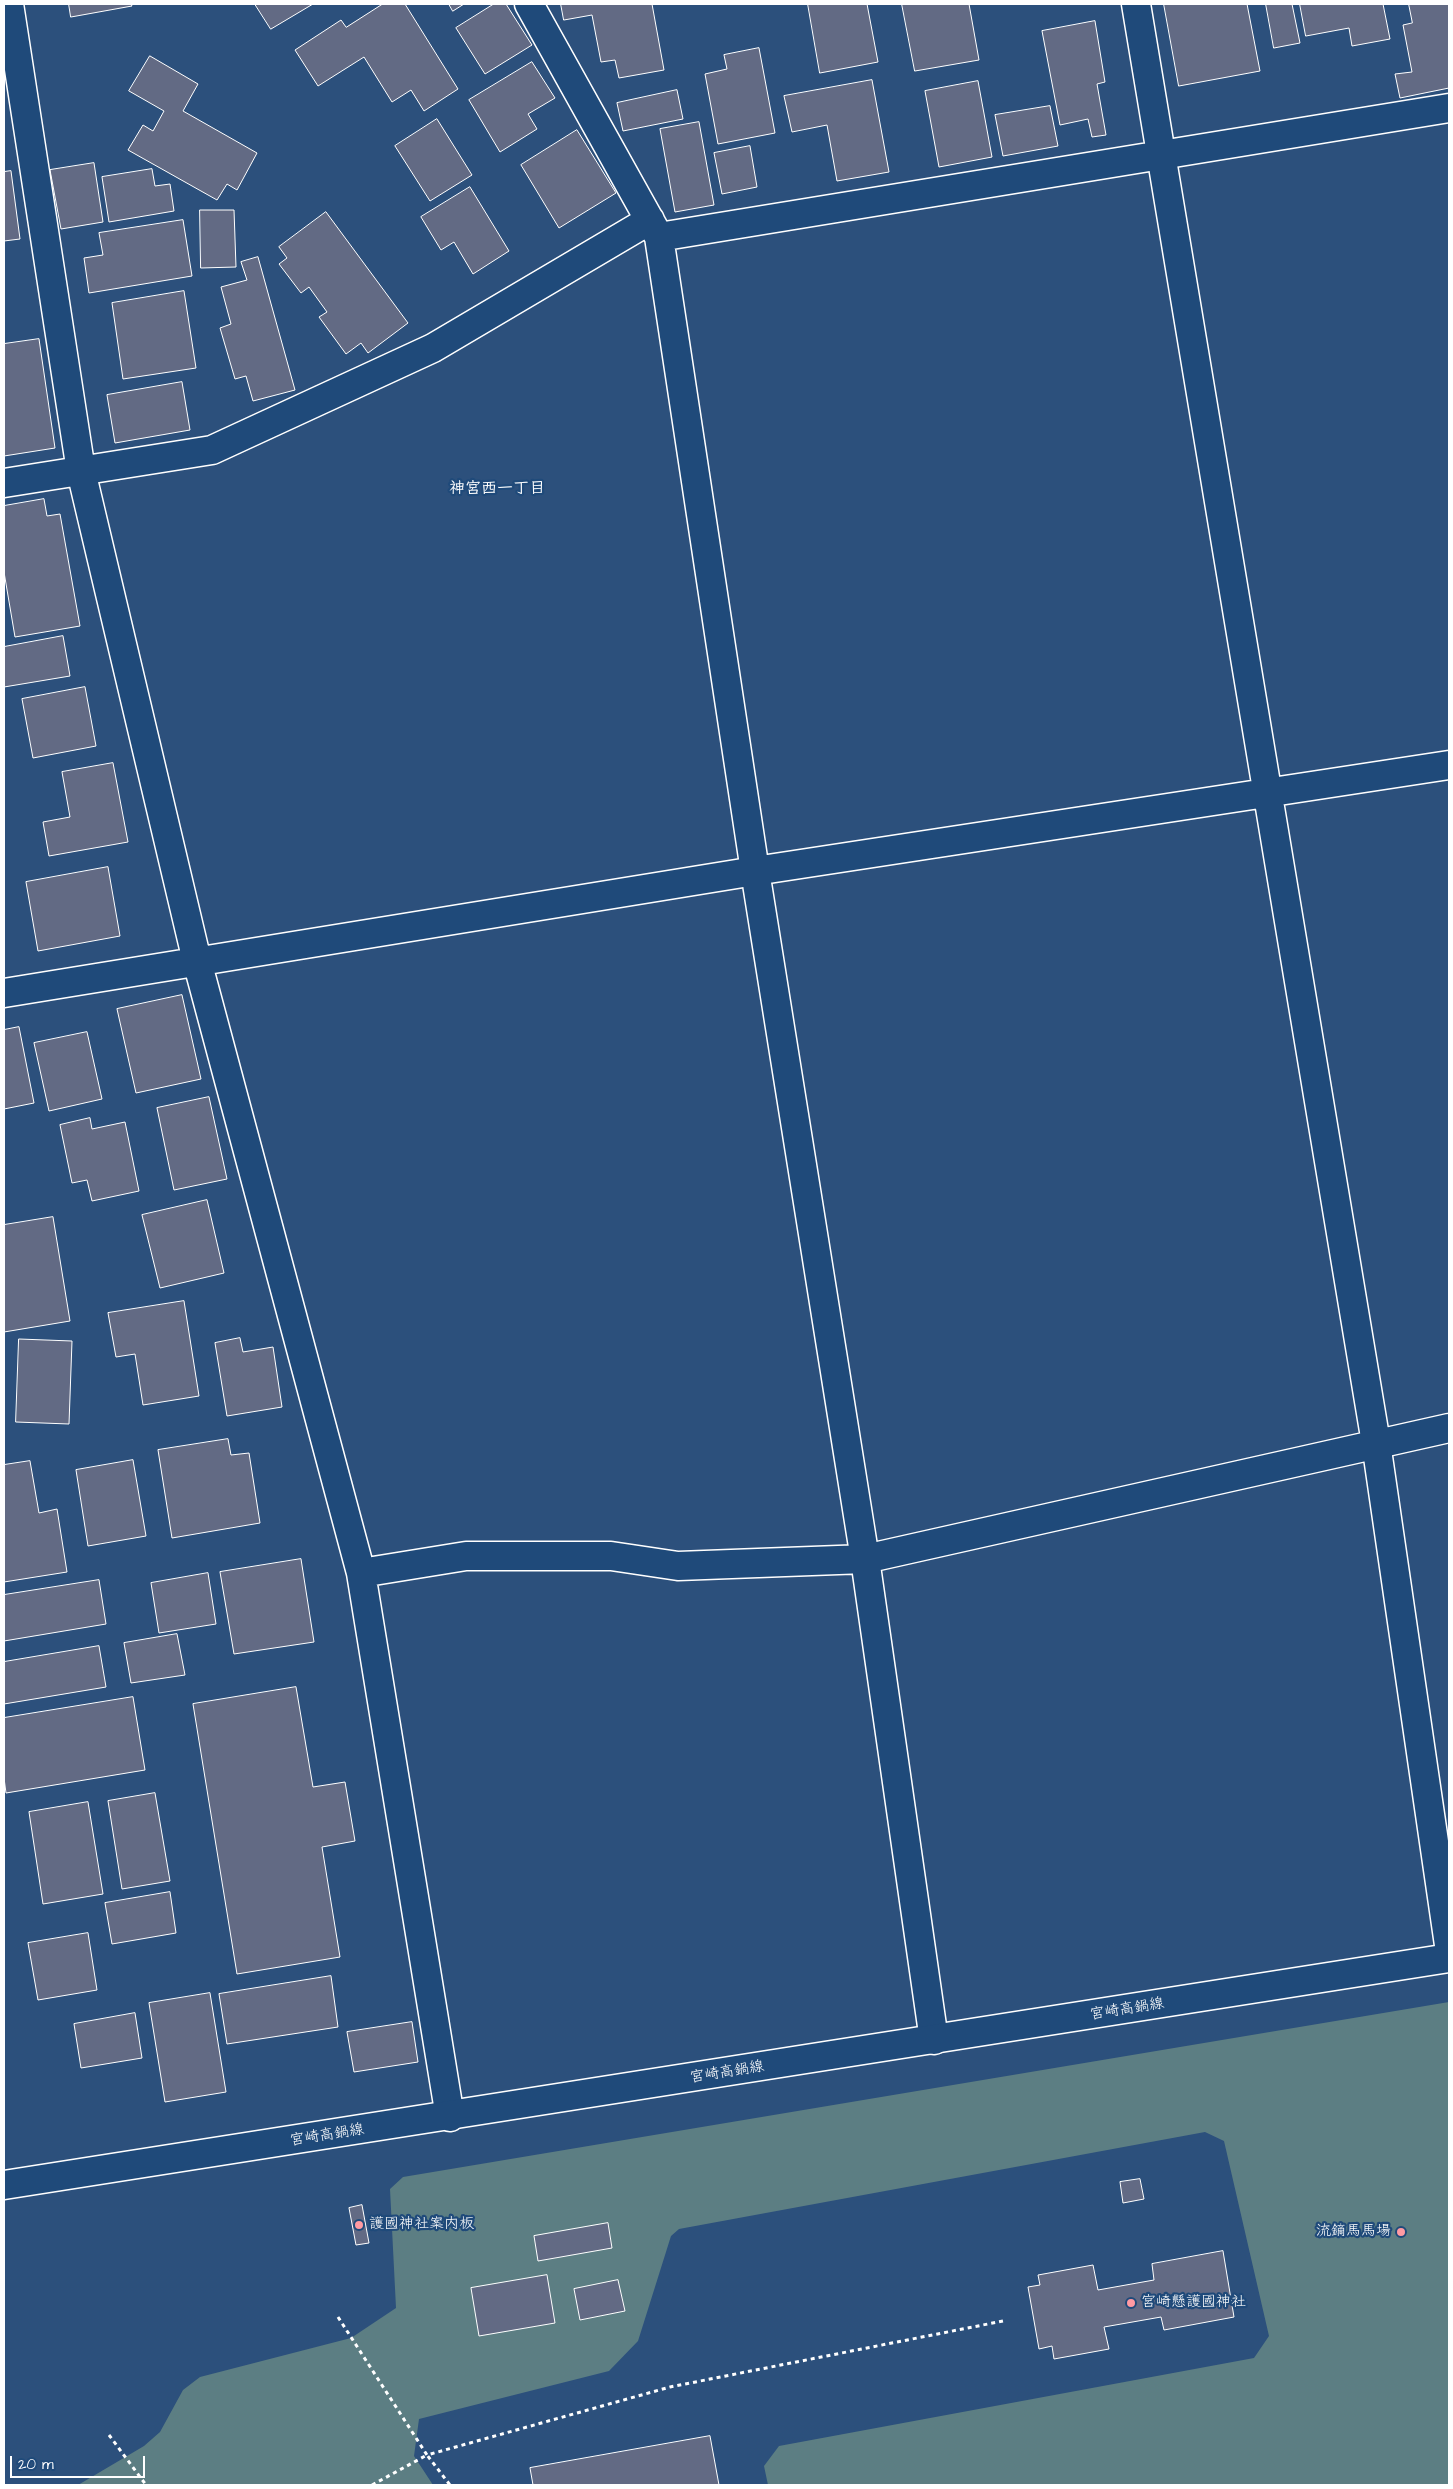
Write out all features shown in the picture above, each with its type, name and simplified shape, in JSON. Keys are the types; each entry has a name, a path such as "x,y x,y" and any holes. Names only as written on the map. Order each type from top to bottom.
{"street":[{"path":"9,4 81,471 196,961 360,1573 450,2117"},
{"path":"529,4 654,228 865,1559 934,2040"},
{"path":"1136,4 1265,793 1376,1443 1449,1945"},
{"path":"4,483 212,450 433,348 654,228 1160,154 1449,108"},
{"path":"4,993 755,871 1449,766"},
{"path":"360,1573 466,1556 611,1556 678,1566 865,1559 1449,1428"},
{"name":"宮崎高鍋線","path":"4,2185 450,2117 1449,1958"}],"path":[{"path":"338,2317 427,2454 450,2485"},
{"path":"372,2485 427,2454 670,2387 1003,2321"},
{"path":"109,2434 146,2485"}],"green space":[{"path":"1449,2002 1449,2485 768,2485 764,2466 779,2446 1254,2358 1269,2336 1224,2141 1205,2132 679,2229 671,2236 638,2341 609,2371 419,2419 414,2456 433,2485 78,2485 144,2446 160,2432 183,2390 200,2377 351,2338 396,2308 390,2189 403,2177"}],"building":[{"path":"69,4 131,4 132,6 71,17"},
{"path":"255,4 313,4 271,29"},
{"path":"383,4 405,4 458,89 424,111 411,90 392,102 364,57 318,86 295,50 341,20 346,27"},
{"path":"449,4 464,4 453,11"},
{"path":"494,4 506,4 532,45 485,74 456,28"},
{"path":"561,4 652,4 664,70 619,78 615,60 601,62 592,15 564,20"},
{"path":"808,4 867,4 878,62 820,73"},
{"path":"902,4 969,4 979,60 915,71"},
{"path":"1164,4 1247,4 1260,71 1179,86"},
{"path":"1266,4 1292,4 1300,43 1274,48"},
{"path":"1300,4 1383,4 1390,39 1352,46 1349,28 1306,36"},
{"path":"1409,4 1449,4 1449,88 1400,98 1395,74 1412,72 1403,25 1412,23"},
{"path":"1095,21 1105,82 1097,84 1106,135 1092,137 1088,119 1060,125 1042,31"},
{"path":"759,48 775,133 718,144 705,74 727,69 724,55"},
{"path":"150,56 198,84 183,111 257,153 237,190 227,184 217,200 128,150 143,125 153,131 164,111 129,91"},
{"path":"532,62 555,98 528,114 537,129 500,152 469,100"},
{"path":"872,80 889,172 837,181 827,125 792,132 784,96"},
{"path":"978,81 992,157 939,167 925,91"},
{"path":"677,90 683,119 623,131 617,103"},
{"path":"1050,106 1058,146 1003,156 995,115"},
{"path":"437,119 472,175 430,201 395,146"},
{"path":"699,122 714,205 675,212 660,129"},
{"path":"577,130 616,193 559,228 521,165"},
{"path":"750,146 757,187 722,194 714,153"},
{"path":"94,163 103,222 61,229 50,170"},
{"path":"152,169 155,186 170,184 174,211 109,222 102,177"},
{"path":"11,171 20,239 4,241 4,172"},
{"path":"470,187 509,251 473,274 454,242 441,250 421,217"},
{"path":"200,210 234,210 236,267 201,268"},
{"path":"326,212 408,323 368,353 361,343 346,354 319,317 327,312 309,287 301,293 279,264 287,258 279,247"},
{"path":"183,220 192,276 89,293 84,258 103,255 99,233"},
{"path":"258,257 295,390 253,401 246,376 235,379 220,328 231,324 221,287 247,280 241,262"},
{"path":"184,291 196,368 123,379 112,303"},
{"path":"39,339 55,448 4,456 4,344"},
{"path":"182,382 190,430 115,443 107,395"},
{"path":"44,499 47,516 60,514 80,626 15,637 4,572 4,506"},
{"path":"63,636 70,676 4,687 4,647"},
{"path":"85,687 96,746 33,758 22,699"},
{"path":"113,763 128,842 49,856 43,822 70,817 62,772"},
{"path":"108,867 120,936 38,951 26,882"},
{"path":"182,995 201,1079 136,1093 117,1009"},
{"path":"19,1027 34,1103 4,1109 4,1030"},
{"path":"87,1032 102,1099 49,1111 34,1043"},
{"path":"209,1097 227,1179 174,1190 157,1108"},
{"path":"90,1118 92,1129 125,1122 139,1191 92,1201 87,1180 72,1183 60,1125"},
{"path":"207,1200 224,1273 160,1288 142,1215"},
{"path":"53,1217 70,1321 4,1332 4,1225"},
{"path":"184,1301 199,1396 143,1405 135,1354 116,1357 108,1313"},
{"path":"240,1338 243,1352 273,1347 282,1407 227,1416 215,1343"},
{"path":"19,1339 72,1341 69,1424 16,1422"},
{"path":"228,1439 231,1455 249,1453 260,1523 172,1538 158,1450"},
{"path":"133,1460 146,1536 88,1546 76,1470"},
{"path":"30,1461 39,1513 57,1509 67,1572 4,1582 4,1465"},
{"path":"301,1559 314,1642 234,1654 220,1572"},
{"path":"208,1573 216,1624 159,1633 151,1583"},
{"path":"99,1580 106,1624 4,1641 4,1595"},
{"path":"177,1634 185,1675 131,1683 124,1643"},
{"path":"99,1646 106,1687 4,1704 4,1662"},
{"path":"296,1687 313,1787 345,1782 355,1841 322,1847 340,1957 237,1974 193,1704"},
{"path":"133,1697 145,1770 6,1793 4,1778 4,1718"},
{"path":"155,1793 170,1881 122,1889 108,1801"},
{"path":"88,1802 103,1894 43,1904 29,1812"},
{"path":"170,1892 176,1933 112,1944 105,1903"},
{"path":"88,1933 97,1990 38,2000 28,1943"},
{"path":"331,1976 338,2027 227,2044 219,1994"},
{"path":"210,1993 226,2092 165,2102 149,2003"},
{"path":"135,2013 142,2058 81,2068 74,2024"},
{"path":"412,2022 418,2062 354,2072 347,2032"},
{"path":"1140,2179 1144,2199 1123,2203 1120,2182"},
{"name":"護國神社案内板","path":"362,2205 369,2243 356,2245 349,2208"},
{"path":"608,2223 612,2248 538,2261 534,2236"},
{"name":"宮崎懸護國神社","path":"1223,2251 1234,2317 1164,2330 1161,2317 1104,2327 1109,2349 1054,2359 1052,2346 1039,2349 1028,2287 1040,2285 1038,2275 1093,2265 1098,2290 1154,2280 1152,2264"},
{"path":"547,2275 555,2323 479,2336 471,2288"},
{"path":"618,2280 625,2311 580,2320 574,2289"},
{"path":"710,2436 719,2485 533,2485 530,2468"}],"place":[{"name":"護國神社案内板","path":"359,2225"},
{"name":"流鏑馬馬場","path":"1401,2232"},
{"name":"宮崎懸護國神社","path":"1131,2303"}],"district":[{"name":"神宮西一丁目","path":"497,490"}]}
